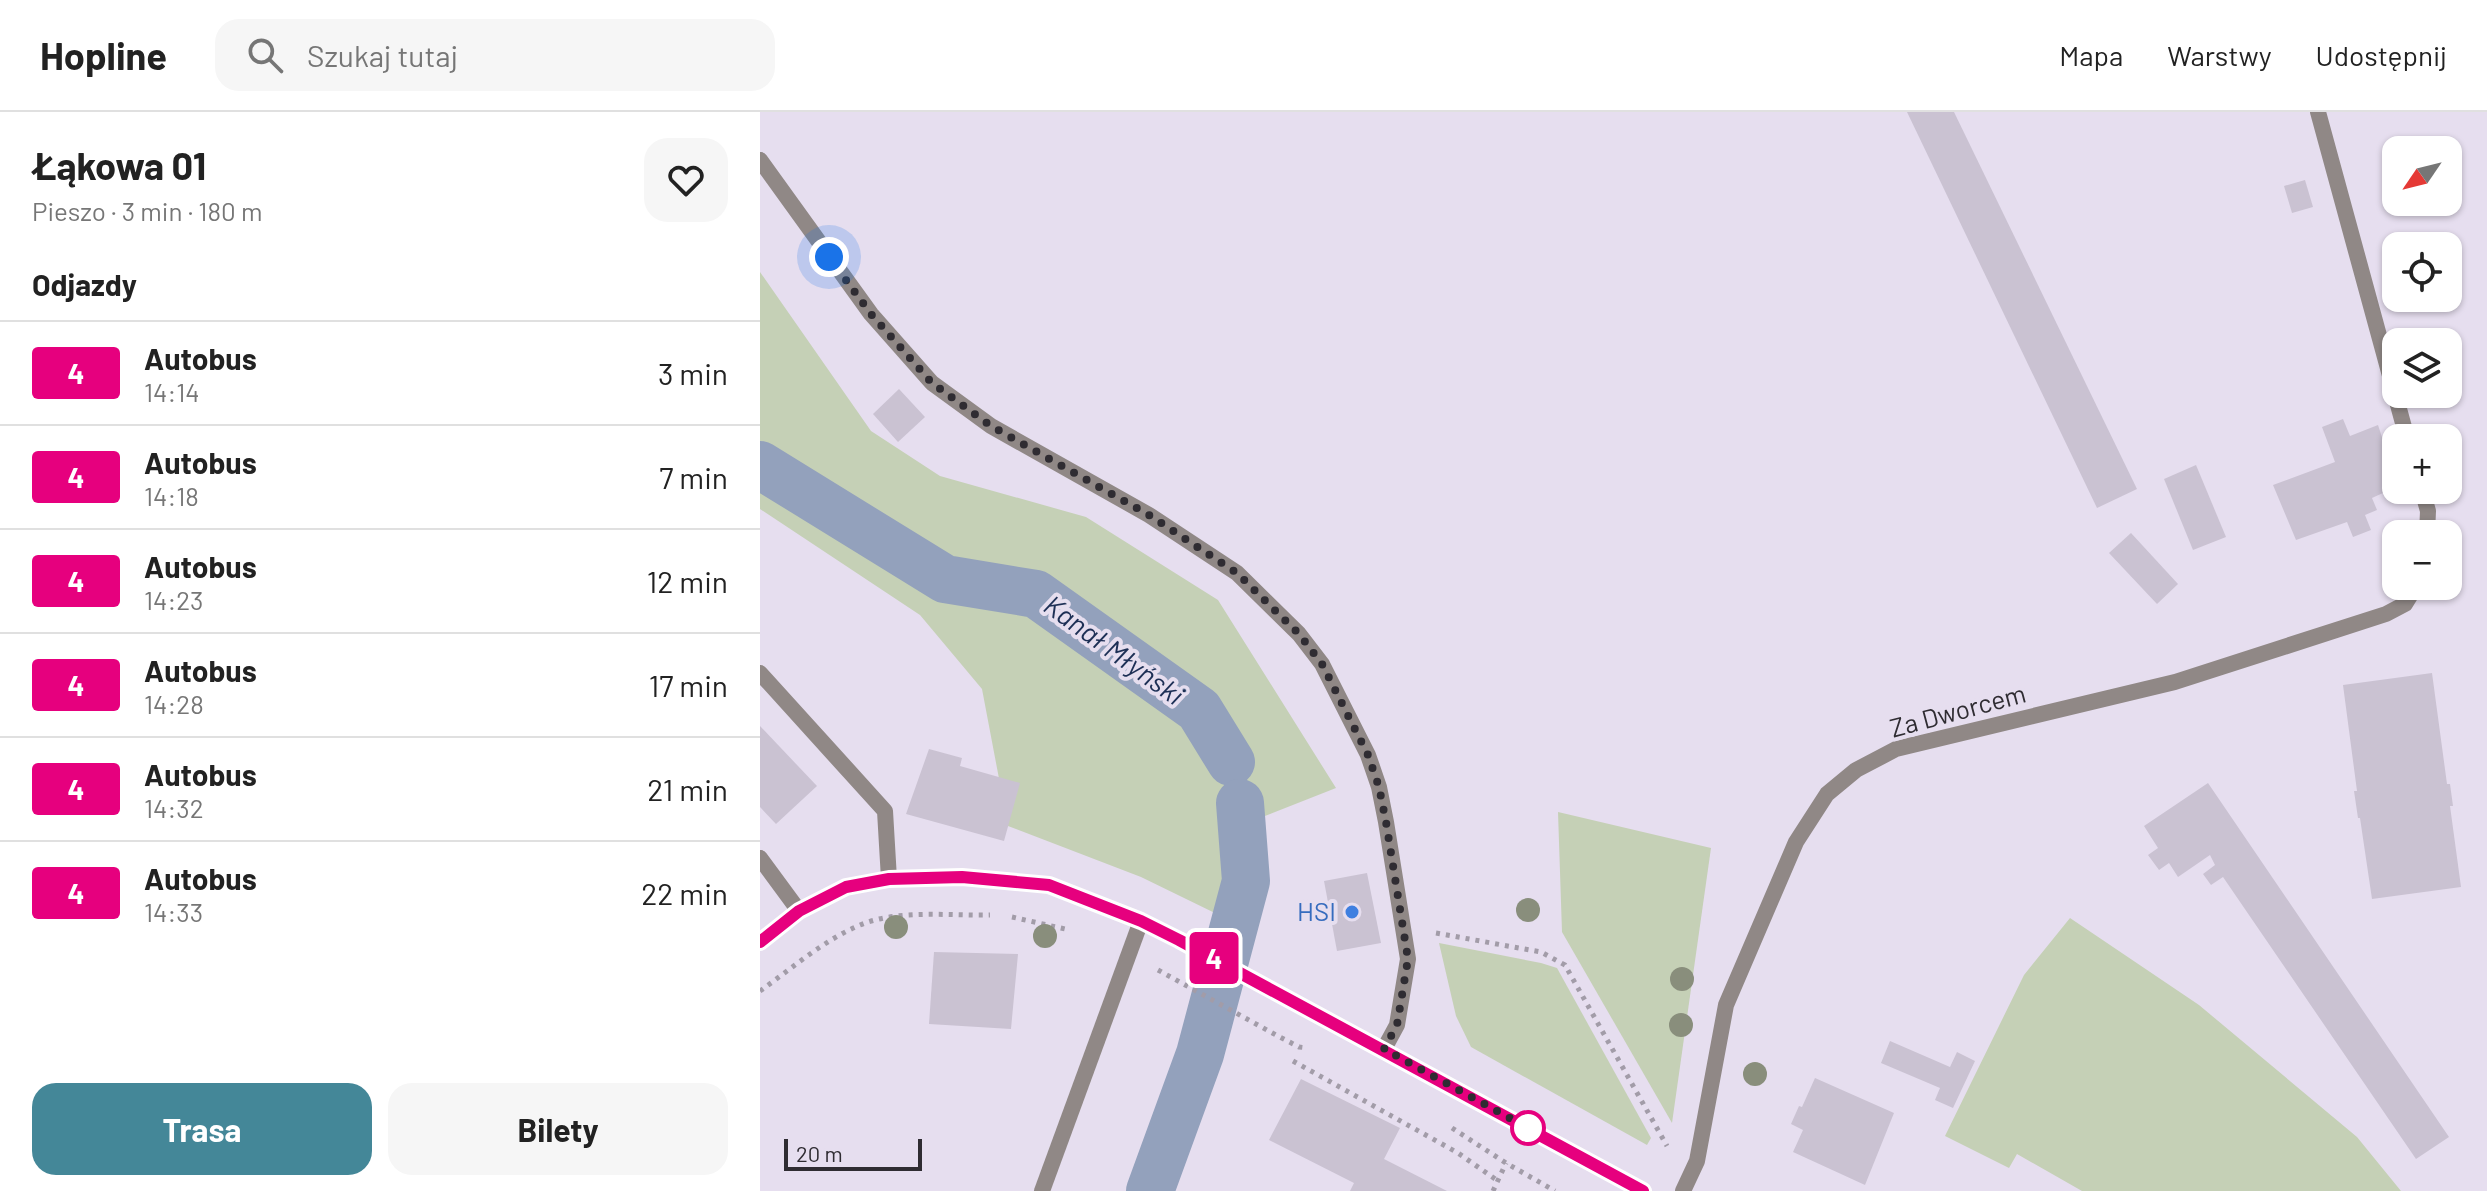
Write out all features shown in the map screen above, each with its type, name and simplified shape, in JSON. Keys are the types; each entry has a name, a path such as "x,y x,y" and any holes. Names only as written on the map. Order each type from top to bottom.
{"street":[{"path":"2318,112 2403,424"},
{"path":"760,160 871,314 932,383 991,426 1149,515 1237,573 1299,634 1322,664 1368,755 1386,822 1408,959 1397,1025 1384,1049"},
{"name":"Za Dworcem","path":"1683,1191 1697,1161 1726,1005 1796,842 1827,794 1856,770 1896,749 2175,682 2386,614 2407,600"},
{"path":"760,673 885,811 889,879"},
{"path":"760,858 799,911"},
{"path":"760,942 799,911 846,887 889,879 962,877 1049,885 1141,921 1179,940 1643,1191"},
{"path":"1042,1191 1141,921"}],"path":[{"path":"760,991 860,925 900,916 1003,915 1069,930"},
{"path":"1428,932 1541,952 1565,965 1667,1147"},
{"path":"1130,954 1276,1035"},
{"path":"1293,1061 1458,1153 1498,1181"},
{"path":"1493,1191 1506,1163 1555,1191"}],"green space":[{"path":"760,272 871,431 940,476 1086,517 1218,600 1336,788 1252,821 1221,916 1141,877 1008,826 982,689 920,615 760,509"},
{"path":"1558,812 1711,848 1672,1123 1562,932"},
{"path":"2070,918 2199,1005 2357,1137 2401,1191 2082,1191 2017,1154 2009,1168 1945,1136 2024,975"},
{"path":"1439,943 1557,968 1651,1138 1647,1145 1471,1047 1456,1016"}],"building":[{"path":"1907,112 1954,112 2137,489 2097,508"},
{"path":"2305,180 2313,207 2292,213 2284,186"},
{"path":"899,389 925,417 898,442 873,414"},
{"path":"2343,419 2350,436 2378,425 2382,437 2382,493 2372,498 2377,510 2365,515 2371,530 2353,537 2347,522 2296,540 2273,485 2335,462 2322,427"},
{"path":"2196,465 2226,537 2193,550 2164,479"},
{"path":"2131,533 2178,584 2157,604 2109,553"},
{"path":"2432,673 2447,784 2450,784 2453,806 2450,806 2461,887 2372,899 2354,791 2357,791 2343,685"},
{"path":"760,726 817,786 776,824 760,807"},
{"path":"929,749 962,758 960,766 1020,783 1004,841 906,814"},
{"path":"2208,783 2449,1137 2416,1159 2223,877 2211,885 2203,874 2215,865 2210,855 2178,877 2169,863 2159,870 2148,855 2158,848 2144,826"},
{"name":"HSI","path":"1367,873 1381,943 1337,951 1324,881"},
{"path":"934,952 1018,954 1011,1029 929,1024"},
{"path":"1890,1041 1950,1067 1957,1052 1975,1061 1953,1108 1935,1100 1940,1088 1881,1063"},
{"path":"1815,1078 1894,1113 1865,1185 1793,1152 1803,1130 1791,1124"},
{"path":"1301,1079 1400,1128 1384,1159 1447,1191 1350,1191 1354,1183 1269,1140"}],"waterway":[{"name":"Kanał Młyński","path":"760,465 945,579 1036,594 1199,710 1231,762"},
{"name":"Kanał Młyński","path":"1150,1191 1200,1054 1246,881 1240,803"}],"bus line":[{"name":"4","path":"760,942 799,911 846,887 889,879 962,877 1049,885 1141,921 1179,940 1643,1191"}],"place":[{"name":"HSI","path":"1352,912"}],"route":[{"path":"829,257 871,314 932,383 991,426 1149,515 1237,573 1299,634 1322,664 1355,727 1379,787 1408,959 1397,1025 1384,1049 1528,1128"}]}
